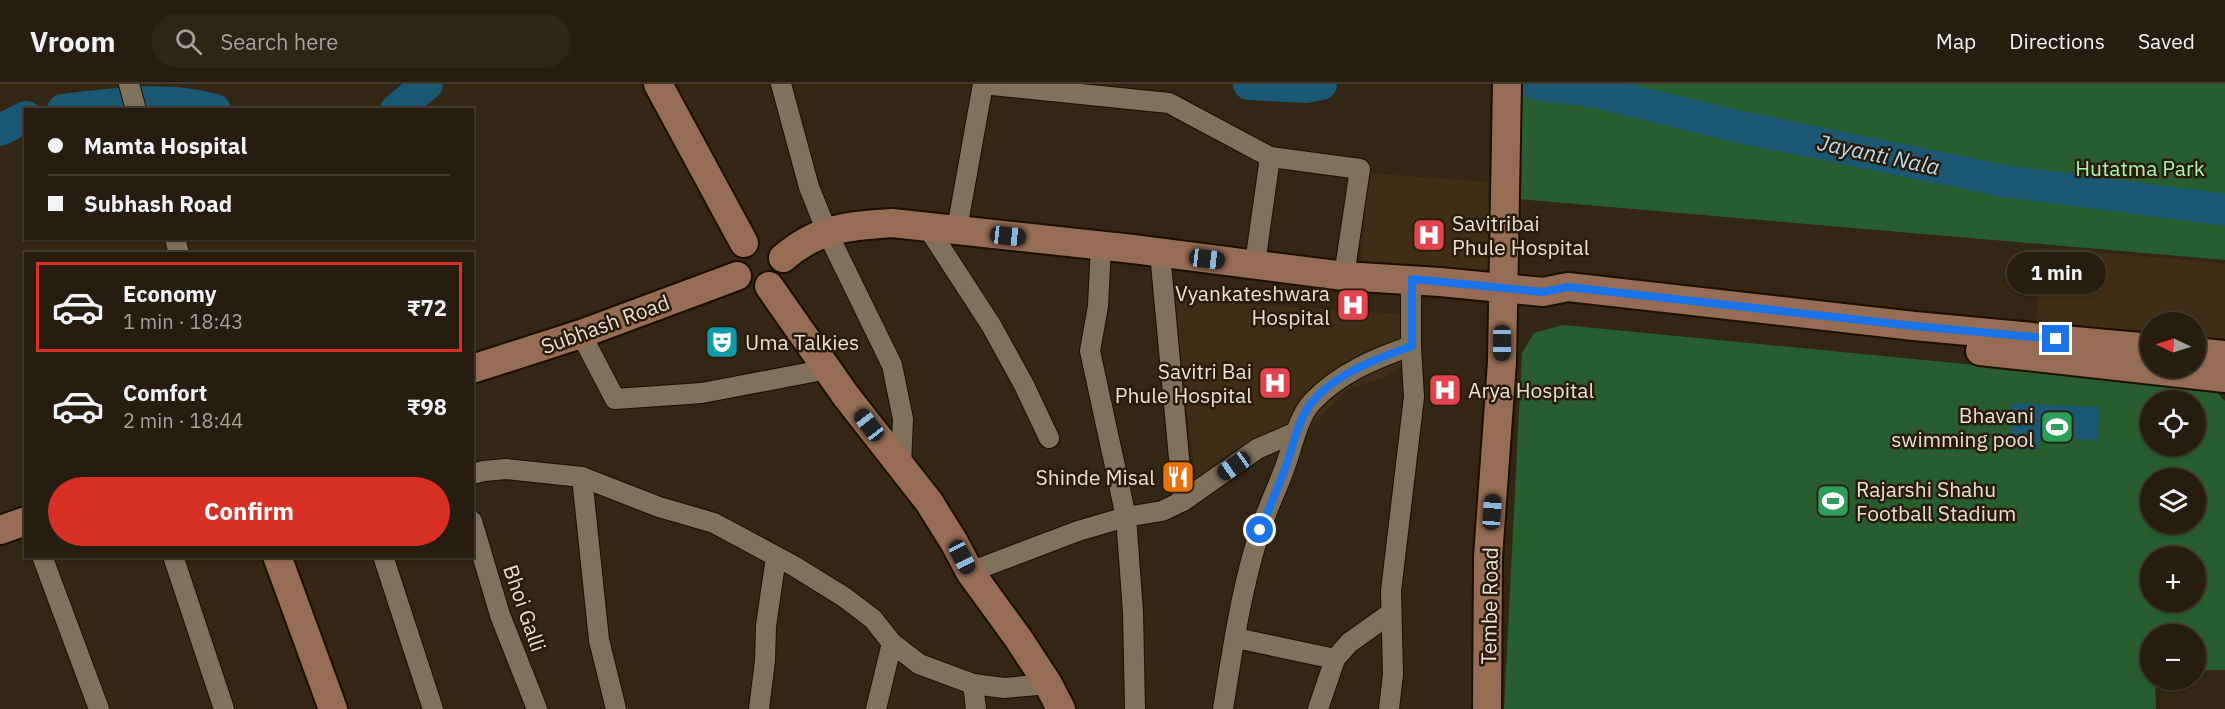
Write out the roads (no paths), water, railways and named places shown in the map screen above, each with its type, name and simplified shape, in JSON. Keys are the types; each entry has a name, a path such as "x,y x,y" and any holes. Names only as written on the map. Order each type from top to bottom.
{"main road":[{"path":"658,84 744,243"},
{"name":"Tembe Road","path":"1487,709 1488,557 1502,362 1507,84"},
{"path":"783,258 800,244 827,232 853,226 892,223 926,225 1344,276 1412,279 1543,292 1568,287 1914,326 2140,347"},
{"path":"759,238 775,244 783,258 781,275 769,286 753,288 745,285 737,276 733,264 734,256 744,243 759,238"},
{"name":"Subhash Road","path":"474,368 581,334 737,276"},
{"path":"769,286 846,396 929,502 970,572 1018,638 1048,684 1061,709"},
{"path":"1543,292 1566,304 2225,378"},
{"path":"2206,353 2225,355"},
{"path":"0,530 24,522"},
{"path":"278,558 333,709"}],"street":[{"path":"129,84 135,108"},
{"path":"781,84 809,187 827,232 891,365 903,419 901,465"},
{"path":"957,229 983,84 1169,103 1270,157 1360,169 1344,276"},
{"path":"1255,264 1270,157"},
{"path":"926,225 991,325 1024,385 1049,438"},
{"path":"1101,246 1098,306 1090,351 1126,517 1133,612 1135,709"},
{"path":"1160,253 1183,501"},
{"path":"1389,709 1393,674 1391,591 1412,418 1412,279"},
{"path":"581,334 615,399 702,393 828,369"},
{"path":"1223,709 1249,570 1260,530 1286,466 1296,432 1311,403 1347,373 1412,346"},
{"path":"970,572 1057,538 1126,517 1162,511 1183,501 1257,450 1296,432"},
{"path":"474,474 506,469 582,477 659,507 714,523 844,597 873,619 892,643 919,664 973,684 1004,688 1048,684"},
{"path":"582,477 599,640 616,709"},
{"name":"Bhoi Galli","path":"474,528 500,615 537,709"},
{"path":"759,709 765,661 766,626 776,557"},
{"path":"43,558 99,709"},
{"path":"174,558 224,709"},
{"path":"383,558 433,709"},
{"path":"1318,709 1335,659 1349,643 1391,613"},
{"path":"1236,638 1335,659"},
{"path":"876,709 892,643"},
{"path":"973,684 976,709"}],"water":[{"path":"2012,403 2099,407 2098,440 2039,438 2038,450 2010,448"}],"waterway":[{"name":"Jayanti Nala","path":"398,108 427,84"},
{"name":"Jayanti Nala","path":"1249,84 1306,87 1321,84"},
{"name":"Jayanti Nala","path":"1535,84 1595,92 1740,127 2004,181 2225,210"},
{"name":"Jayanti Nala","path":"82,108 139,102 178,103 206,108"},
{"name":"Jayanti Nala","path":"0,130 24,118"}],"place":[{"name":"Savitribai Phule Hospital","path":"1429,235"},
{"name":"Vyankateshwara Hospital","path":"1353,305"},
{"name":"Uma Talkies","path":"722,342"},
{"name":"Savitri Bai Phule Hospital","path":"1275,383"},
{"name":"Arya Hospital","path":"1445,390"},
{"name":"Bhavani swimming pool","path":"2057,427"},
{"name":"Shinde Misal","path":"1178,477"},
{"name":"Rajarshi Shahu Football Stadium","path":"1833,501"}],"park label":[{"name":"Hutatma Park","path":"2140,168"}]}
